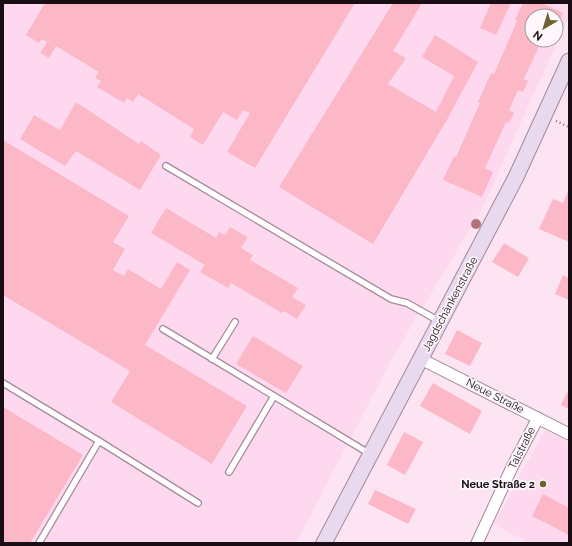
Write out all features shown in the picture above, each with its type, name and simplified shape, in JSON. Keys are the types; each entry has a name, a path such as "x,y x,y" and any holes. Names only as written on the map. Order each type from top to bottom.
{"main road":[{"name":"Jagdschänkenstraße","path":"324,543 516,177 569,61"}],"street":[{"name":"Neue Straße","path":"421,359 569,434"},
{"name":"Talstraße","path":"477,543 513,465 538,418"}],"lane":[{"path":"166,166 391,299 407,303 441,322"},
{"path":"212,358 235,322"},
{"path":"163,329 371,455"},
{"path":"3,383 198,503"},
{"path":"229,472 274,396"},
{"path":"39,543 99,441"}],"shaded area":[{"path":"3,3 569,3 569,16 564,27 564,8 524,8 524,48 555,48 482,209 394,355 296,543 3,543"},
{"name":"Neue Straße 2","path":"545,430 569,443 569,543 529,543 494,524"}],"building":[{"path":"45,3 355,3 255,168 227,152 250,113 243,110 237,120 223,112 203,145 190,137 194,129 138,94 133,102 127,98 124,103 97,87 101,81 95,78 99,72 56,46 49,58 40,53 47,42 42,39 39,43 26,35"},
{"path":"393,3 422,3 393,51 406,58 388,84 436,112 454,76 422,57 435,35 478,62 448,118 373,244 279,187"},
{"path":"491,3 511,3 496,35 480,28"},
{"path":"523,3 542,3 552,8 524,8 524,48 538,48 524,79 528,81 523,92 518,90 509,110 514,113 509,123 506,122 485,168 493,172 482,197 443,180 454,156 456,157 480,103 478,102 491,73 494,74 517,21 515,20"},
{"path":"76,102 139,144 141,141 161,155 140,190 76,151 65,166 20,139 34,115 60,130"},
{"path":"3,140 129,216 113,242 125,249 113,270 124,276 128,269 161,289 177,262 190,270 145,345 247,406 212,464 111,402 130,371 3,295"},
{"path":"569,189 569,242 539,229 553,199 563,203"},
{"path":"166,208 216,238 219,232 225,235 230,227 248,237 241,248 253,255 250,260 298,288 292,297 306,305 297,319 284,311 282,313 231,283 228,288 200,272 205,265 151,233"},
{"path":"504,243 529,258 518,277 492,262"},
{"path":"563,275 569,278 569,300 555,294"},
{"path":"457,330 482,343 470,366 445,354"},
{"path":"253,336 303,366 286,393 236,364"},
{"path":"433,383 482,411 470,434 420,406"},
{"path":"569,389 569,409 561,405"},
{"path":"3,407 83,455 30,543 3,543"},
{"path":"404,432 423,442 405,475 387,465"},
{"path":"375,490 416,509 408,524 368,504"},
{"path":"543,494 569,508 569,535 532,516"}],"place":[{"name":"Neue Straße 2","path":"543,484"}]}
